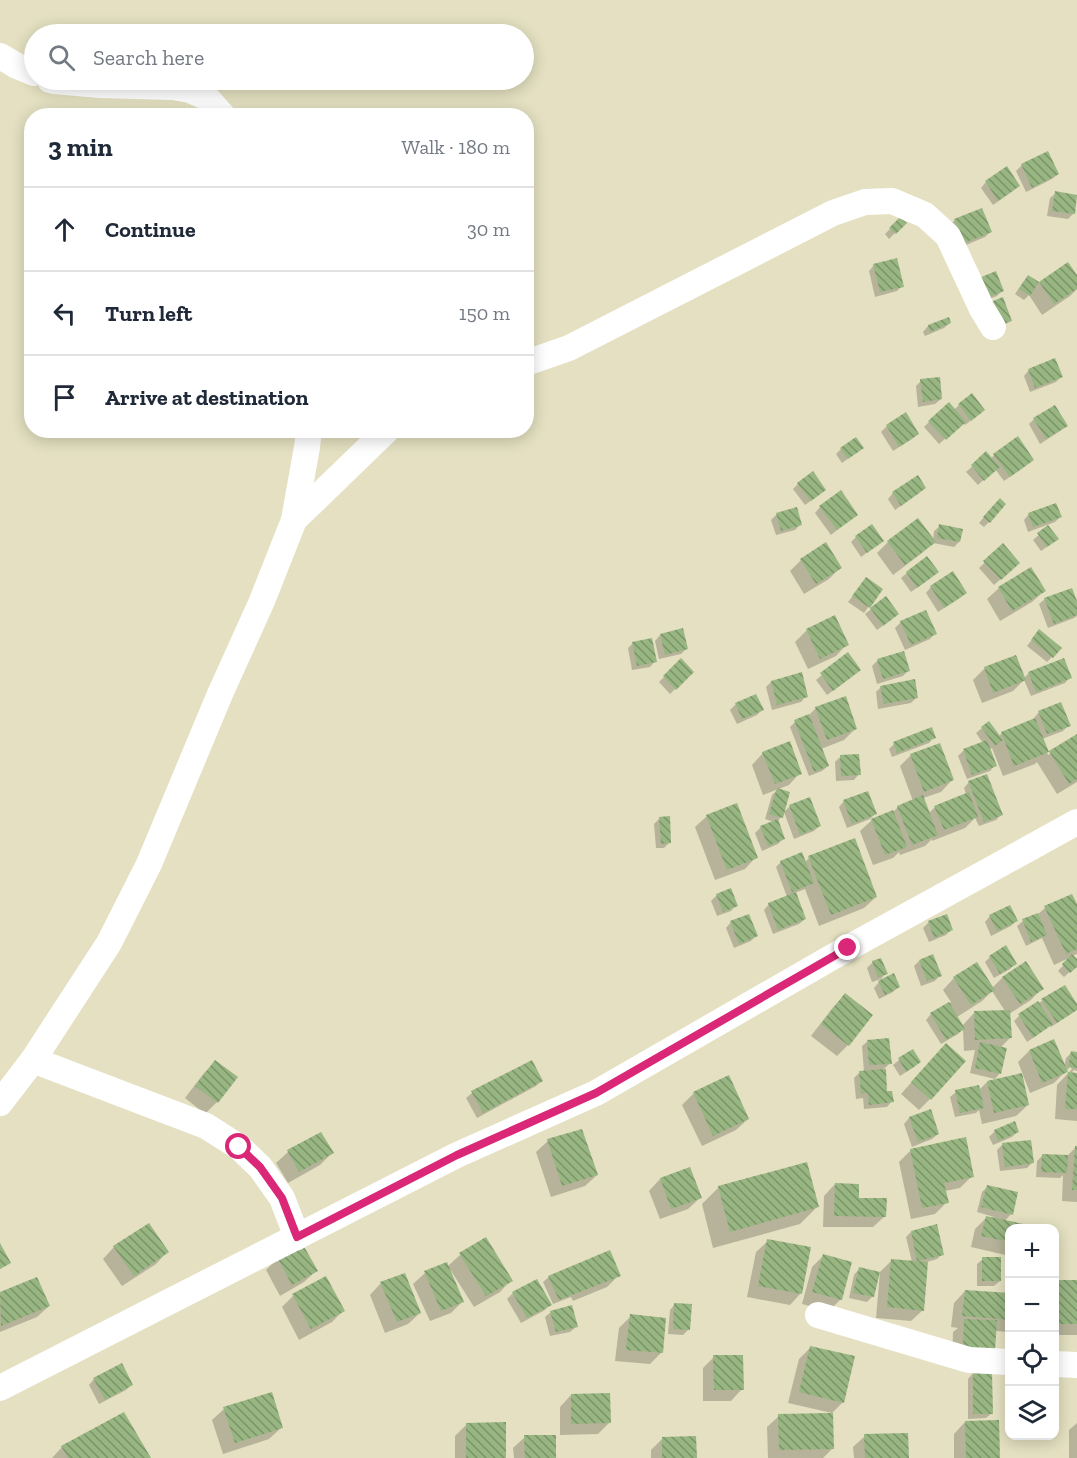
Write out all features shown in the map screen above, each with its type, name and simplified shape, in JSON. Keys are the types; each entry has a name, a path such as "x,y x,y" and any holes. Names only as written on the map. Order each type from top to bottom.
{"street":[{"path":"0,56 24,69"},
{"path":"190,90 206,97 216,108"},
{"path":"534,360 569,348 833,213 865,202 892,201 925,215 948,236 982,309 993,327"},
{"path":"0,1103 33,1060 109,943 148,864 262,601 294,520 309,438"},
{"path":"294,520 379,438"},
{"path":"0,1388 457,1155 596,1093 848,948 1077,822"},
{"path":"33,1060 206,1126 239,1147 260,1167 282,1198 297,1237"},
{"path":"818,1315 969,1360 1005,1362"},
{"path":"1059,1364 1077,1365"}],"building":[{"path":"1048,151 1059,174 1032,188 1021,164"},
{"path":"1007,166 1020,186 998,201 985,181"},
{"path":"1055,191 1077,195 1075,214 1052,211"},
{"path":"982,208 992,232 964,243 954,219"},
{"path":"900,217 907,223 896,234 889,228"},
{"path":"897,258 904,287 880,292 873,264"},
{"path":"1068,262 1077,275 1077,289 1054,304 1039,282"},
{"path":"996,271 1004,291 982,300 974,280"},
{"path":"1028,275 1039,282 1030,296 1019,289"},
{"path":"1003,297 1012,321 997,327 988,303"},
{"path":"949,317 951,323 930,332 928,325"},
{"path":"1055,358 1063,377 1035,388 1028,369"},
{"path":"940,377 942,399 923,402 920,379"},
{"path":"972,393 985,410 971,421 958,404"},
{"path":"949,402 966,422 946,440 928,421"},
{"path":"1055,405 1068,426 1046,439 1033,418"},
{"path":"906,412 919,434 899,447 886,425"},
{"path":"1018,436 1034,460 1010,477 993,454"},
{"path":"856,437 864,448 848,459 840,448"},
{"path":"986,451 1000,467 984,481 971,465"},
{"path":"813,471 826,490 811,501 797,483"},
{"path":"918,475 926,488 901,506 892,492"},
{"path":"841,490 858,515 837,530 819,506"},
{"path":"1000,498 1006,504 990,523 983,517"},
{"path":"1056,503 1062,517 1033,527 1028,513"},
{"path":"797,507 802,525 781,531 776,513"},
{"path":"918,518 936,542 905,565 887,541"},
{"path":"872,524 884,541 867,553 855,536"},
{"path":"939,524 963,529 960,542 937,538"},
{"path":"1048,525 1059,539 1047,547 1037,533"},
{"path":"826,542 842,568 816,584 800,559"},
{"path":"1003,543 1020,563 1001,580 983,561"},
{"path":"927,556 939,572 917,588 906,572"},
{"path":"1031,567 1046,591 1012,611 998,587"},
{"path":"953,571 967,593 944,608 930,586"},
{"path":"866,577 883,589 870,608 852,596"},
{"path":"1072,588 1077,601 1077,615 1054,624 1044,598"},
{"path":"886,596 899,614 883,626 870,608"},
{"path":"926,610 937,634 911,645 900,621"},
{"path":"835,615 849,645 820,659 806,629"},
{"path":"683,628 688,649 665,655 660,634"},
{"path":"1039,629 1062,648 1053,658 1031,640"},
{"path":"652,638 657,662 637,666 632,642"},
{"path":"904,651 910,671 883,679 877,659"},
{"path":"848,652 861,670 833,691 820,673"},
{"path":"1016,655 1026,680 993,693 984,667"},
{"path":"681,658 694,672 676,690 663,676"},
{"path":"1064,658 1072,678 1036,692 1028,672"},
{"path":"802,672 808,697 777,705 771,681"},
{"path":"915,679 918,698 884,704 880,686"},
{"path":"756,694 764,710 742,719 735,703"},
{"path":"846,696 857,729 827,740 815,707"},
{"path":"1061,702 1071,726 1047,734 1038,711"},
{"path":"809,714 829,766 814,772 794,720"},
{"path":"1035,718 1049,752 1014,766 1001,732"},
{"path":"989,721 1003,740 995,746 981,727"},
{"path":"932,727 936,738 897,753 893,742"},
{"path":"1077,734 1077,779 1069,784 1049,751"},
{"path":"987,740 997,766 972,775 963,749"},
{"path":"790,741 802,774 775,784 762,752"},
{"path":"940,743 954,780 924,792 910,754"},
{"path":"859,754 861,775 841,776 840,755"},
{"path":"987,774 1003,815 984,822 968,781"},
{"path":"777,788 790,792 783,818 769,814"},
{"path":"868,791 877,814 852,824 843,800"},
{"path":"969,792 978,817 944,830 934,806"},
{"path":"923,795 938,835 912,845 897,806"},
{"path":"810,797 821,826 800,835 789,805"},
{"path":"737,803 758,858 727,870 706,815"},
{"path":"893,810 907,847 885,855 871,819"},
{"path":"670,816 671,843 661,844 659,817"},
{"path":"778,819 785,839 768,846 760,826"},
{"path":"855,838 877,897 831,915 808,856"},
{"path":"802,852 814,883 792,892 780,861"},
{"path":"731,888 738,906 723,912 716,894"},
{"path":"796,892 806,919 778,930 768,903"},
{"path":"1072,894 1077,904 1077,949 1066,954 1044,906"},
{"path":"1010,905 1018,921 997,931 989,915"},
{"path":"1038,913 1047,935 1031,942 1022,919"},
{"path":"749,914 758,936 739,944 730,921"},
{"path":"947,914 953,930 934,938 928,921"},
{"path":"1006,945 1017,964 1000,974 989,956"},
{"path":"933,954 942,976 927,981 919,960"},
{"path":"1072,954 1077,959 1077,967 1070,973 1062,964"},
{"path":"881,958 888,974 878,977 872,961"},
{"path":"1026,961 1044,989 1020,1004 1002,977"},
{"path":"977,962 995,990 971,1005 953,977"},
{"path":"894,973 900,987 885,995 878,981"},
{"path":"1065,985 1077,1004 1077,1010 1057,1023 1041,999"},
{"path":"845,993 873,1015 849,1046 821,1024"},
{"path":"1038,1001 1053,1024 1033,1038 1018,1014"},
{"path":"949,1002 965,1029 946,1040 930,1013"},
{"path":"1010,1010 1012,1038 975,1040 974,1011"},
{"path":"889,1038 892,1064 869,1065 867,1040"},
{"path":"1054,1039 1068,1072 1042,1083 1029,1050"},
{"path":"980,1042 1007,1048 1001,1074 975,1068"},
{"path":"946,1043 966,1061 931,1100 911,1082"},
{"path":"913,1049 921,1062 906,1072 898,1058"},
{"path":"1071,1051 1077,1052 1077,1068 1068,1067"},
{"path":"215,1060 238,1077 218,1103 195,1086"},
{"path":"532,1060 543,1081 483,1113 471,1091"},
{"path":"886,1069 887,1091 892,1091 894,1102 869,1105 868,1093 861,1094 859,1071"},
{"path":"1068,1072 1077,1073 1077,1109 1065,1109"},
{"path":"1022,1073 1029,1105 994,1113 987,1081"},
{"path":"729,1075 749,1119 713,1136 693,1092"},
{"path":"979,1085 984,1108 960,1113 955,1090"},
{"path":"931,1109 939,1134 918,1142 909,1117"},
{"path":"1015,1121 1019,1132 998,1141 994,1130"},
{"path":"582,1129 598,1175 562,1186 547,1139"},
{"path":"321,1132 334,1153 299,1172 287,1150"},
{"path":"966,1137 974,1177 944,1183 949,1203 922,1208 910,1149"},
{"path":"1031,1140 1034,1163 1005,1167 1002,1143"},
{"path":"1075,1146 1077,1146 1077,1190 1072,1190"},
{"path":"1042,1154 1068,1155 1067,1173 1041,1172"},
{"path":"807,1162 819,1207 730,1232 718,1186"},
{"path":"690,1167 702,1198 671,1209 660,1178"},
{"path":"835,1183 859,1184 859,1198 887,1198 886,1217 834,1216"},
{"path":"987,1185 1018,1192 1013,1215 981,1207"},
{"path":"986,1216 1024,1224 1005,1224 1005,1241 981,1236"},
{"path":"149,1223 169,1252 134,1276 113,1246"},
{"path":"937,1224 944,1255 917,1261 911,1231"},
{"path":"486,1237 513,1281 486,1296 459,1253"},
{"path":"767,1239 811,1247 802,1294 758,1286"},
{"path":"0,1243 11,1263 0,1269"},
{"path":"302,1243 318,1271 292,1285 277,1257"},
{"path":"610,1250 621,1276 559,1300 548,1276"},
{"path":"823,1254 852,1262 842,1300 812,1292"},
{"path":"982,1257 1001,1257 1001,1281 982,1281"},
{"path":"891,1259 928,1262 924,1311 887,1307"},
{"path":"447,1262 464,1302 441,1311 424,1271"},
{"path":"859,1267 880,1272 874,1297 853,1293"},
{"path":"405,1273 421,1313 397,1322 380,1282"},
{"path":"326,1276 345,1311 311,1329 292,1294"},
{"path":"37,1277 50,1306 1,1326 0,1292"},
{"path":"537,1279 552,1305 527,1318 512,1292"},
{"path":"1059,1280 1077,1280 1077,1324 1059,1324"},
{"path":"965,1290 1005,1293 1005,1320 962,1316"},
{"path":"674,1303 692,1304 690,1330 673,1329"},
{"path":"572,1305 578,1327 556,1332 550,1311"},
{"path":"630,1314 666,1318 663,1353 626,1350"},
{"path":"964,1319 997,1320 995,1351 963,1349"},
{"path":"810,1346 855,1356 844,1403 799,1392"},
{"path":"713,1355 743,1355 744,1390 714,1390"},
{"path":"122,1363 133,1385 105,1400 93,1378"},
{"path":"973,1372 992,1372 993,1414 973,1414"},
{"path":"272,1392 283,1428 235,1443 223,1407"},
{"path":"610,1393 611,1423 571,1424 571,1394"},
{"path":"124,1412 151,1458 68,1458 61,1446"},
{"path":"833,1413 834,1449 779,1450 778,1414"},
{"path":"999,1420 1000,1458 966,1458 965,1421"},
{"path":"506,1422 506,1458 466,1458 466,1423"},
{"path":"908,1433 909,1458 865,1458 864,1434"},
{"path":"524,1435 556,1435 556,1458 525,1458"},
{"path":"696,1436 697,1458 662,1458 662,1437"}],"route":[{"path":"239,1147 260,1167 282,1198 297,1237 457,1155 596,1093 848,948"}]}
